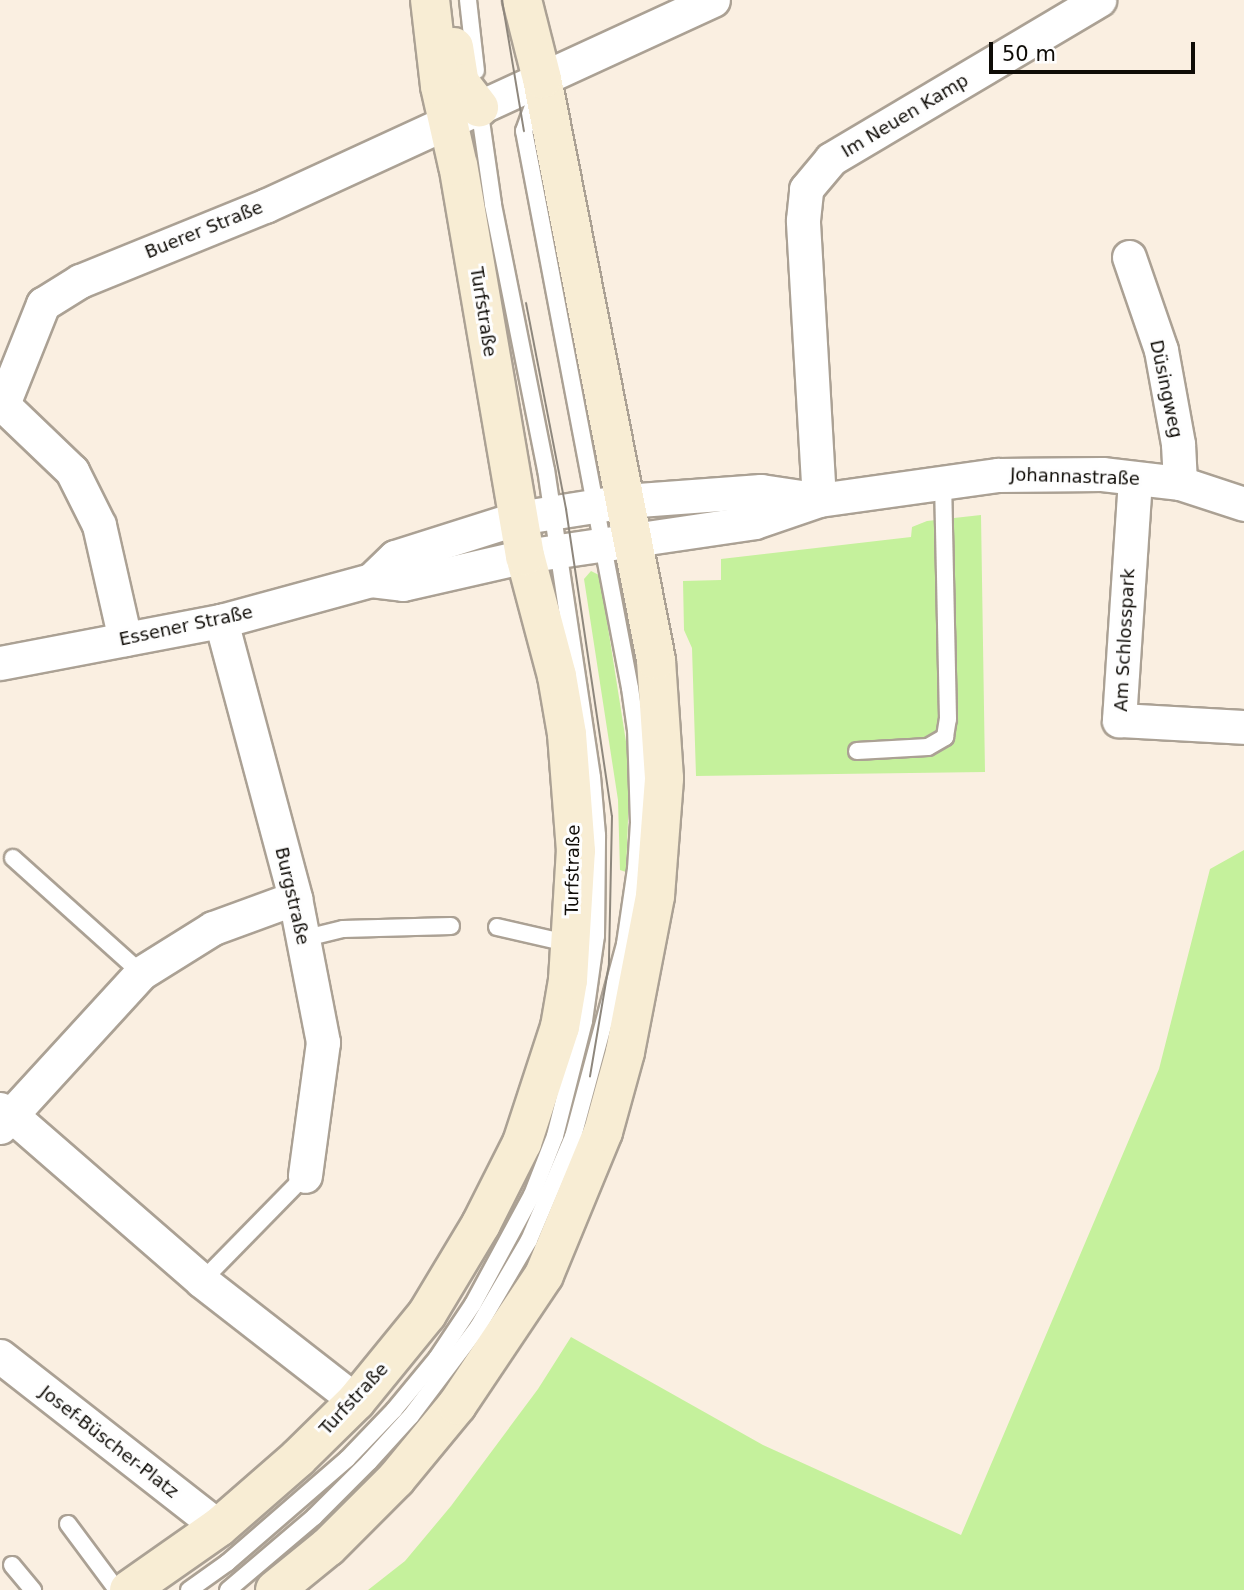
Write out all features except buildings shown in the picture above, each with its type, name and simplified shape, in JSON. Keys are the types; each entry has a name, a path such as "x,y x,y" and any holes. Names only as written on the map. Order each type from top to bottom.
{"main road":[{"name":"Turfstraße","path":"129,1590 219,1527 298,1458 356,1401 427,1314 481,1224 522,1143 560,1027 571,944 576,851 567,734 556,676 535,515 463,113 433,42 430,0"},
{"path":"449,0 463,113"},
{"path":"275,1590 328,1547 367,1508 457,1405 544,1275 603,1132 625,1052 655,896 664,778 656,660 617,542 542,79 522,0"}],"street":[{"name":"Buerer Straße","path":"125,639 99,525 72,471 2,403 43,304 80,281 265,205 713,0"},
{"name":"Im Neuen Kamp","path":"819,500 803,220 806,189 831,159 1099,0"},
{"name":"Düsingweg","path":"1129,257 1161,350 1178,444 1180,483"},
{"name":"Johannastraße","path":"541,553 755,522 819,500 943,482 1033,473 1180,483 1244,504"},
{"name":"Am Schlosspark","path":"1135,479 1119,720 1244,727"},
{"name":"Johannastraße","path":"535,515 610,503 761,491 819,500"},
{"name":"Essener Straße","path":"371,580 395,557 535,515"},
{"name":"Essener Straße","path":"0,663 221,621 371,580 403,584 541,553"},
{"name":"Burgstraße","path":"221,621 295,898 323,1042 305,1176"},
{"path":"295,898 213,928 141,972 3,1116 202,1281 356,1401"},
{"name":"Josef-Büscher-Platz","path":"0,1356 219,1527"}],"lane":[{"path":"463,113 468,0"},
{"path":"857,751 928,747 944,737 948,719 943,482"},
{"path":"228,1590 296,1533 361,1470 447,1371 478,1327 529,1240 573,1137 625,944 636,869 639,823 636,730 617,542"},
{"path":"189,1590 228,1563 347,1459 394,1410 437,1358 473,1304 506,1246 555,1136 584,1021 596,936 597,884 593,778 541,553"},
{"path":"13,858 141,972"},
{"path":"302,939 343,929 451,926"},
{"path":"497,927 571,944"},
{"path":"202,1281 305,1176"},
{"path":"68,1524 117,1590"},
{"path":"12,1565 33,1590"}],"green space":[{"path":"981,515 985,772 696,776 692,648 684,630 683,581 721,580 721,559 911,537 912,527 927,521"},
{"path":"591,571 599,575 630,767 626,872 620,870 618,800 584,579"},
{"path":"1244,850 1244,1590 368,1590 405,1561 451,1506 538,1389 571,1337 763,1445 961,1535 1159,1069 1210,869"}],"tram line":[{"path":"502,0 524,131"},
{"path":"526,303 566,509 612,816 609,964 590,1076"}]}
